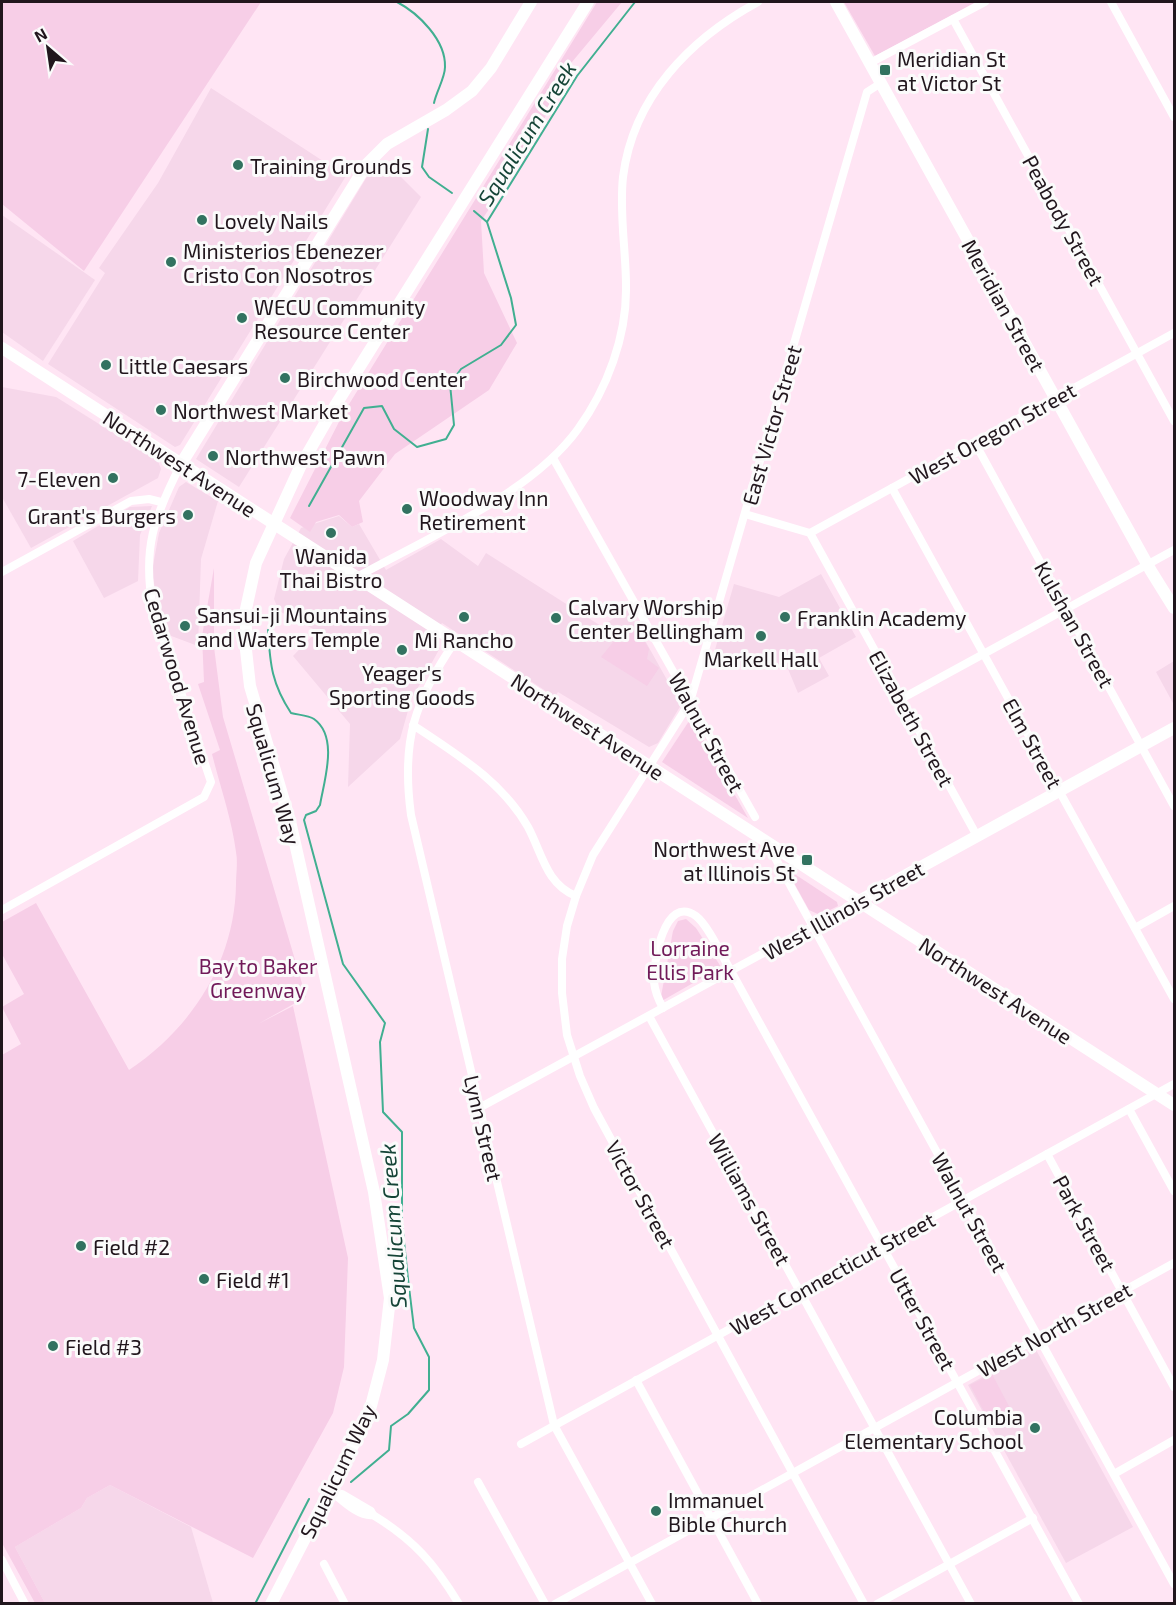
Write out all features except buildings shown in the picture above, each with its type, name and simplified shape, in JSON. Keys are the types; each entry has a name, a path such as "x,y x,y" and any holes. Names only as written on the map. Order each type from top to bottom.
{"street":[{"path":"2,572 131,501 149,499 161,502 181,464 367,164 387,144 446,110 472,91 491,68 531,2"},
{"name":"Squalicum Way","path":"271,1604 333,1493 371,1406 383,1360 390,1298 386,1254 374,1192 290,821 250,686 246,650 246,609 256,563 264,542 329,416 588,2"},
{"path":"357,577 498,499 553,458 576,431 593,405 609,371 620,338 627,287 623,177 641,117 662,81 692,48 720,24 758,2"},
{"name":"Meridian Street","path":"836,2 1147,565 1174,608"},
{"path":"870,63 985,2"},
{"path":"1111,2 1174,117"},
{"name":"Peabody Street","path":"953,19 1174,421"},
{"name":"East Victor Street","path":"649,765 690,702 867,92 881,83"},
{"name":"West Oregon Street","path":"810,533 1174,333"},
{"name":"Northwest Avenue","path":"2,348 1174,1105"},
{"name":"Kulshan Street","path":"975,443 1174,806"},
{"name":"Walnut Street","path":"553,458 755,817"},
{"name":"Elm Street","path":"892,488 1174,999"},
{"name":"Cedarwood Avenue","path":"2,910 204,797 209,790 211,782 153,608 149,587 148,568 153,529 161,502"},
{"path":"745,514 810,533"},
{"name":"Elizabeth Street","path":"810,533 977,836"},
{"path":"901,699 1174,550"},
{"name":"Lynn Street","path":"456,640 425,687 412,725 407,778 411,815 554,1425 652,1604"},
{"path":"412,725 477,768 495,784 526,824 554,881 564,891 576,896"},
{"name":"West Illinois Street","path":"479,1108 1174,728"},
{"name":"Victor Street","path":"649,765 592,855 576,896 562,959 562,993 567,1035 573,1057 594,1108 864,1604"},
{"name":"Walnut Street","path":"766,841 1174,1584"},
{"path":"1135,927 1174,906"},
{"name":"Utter Street","path":"663,1008 654,983 656,954 665,927 679,913 690,913 698,917 731,970 1079,1604"},
{"name":"Williams Street","path":"649,1016 972,1604"},
{"name":"West Connecticut Street","path":"521,1444 1174,1084"},
{"path":"1130,1109 1174,1191"},
{"name":"Park Street","path":"1047,1154 1174,1387"},
{"name":"West North Street","path":"555,1604 1174,1263"},
{"path":"636,1380 758,1604"},
{"path":"1114,1473 1174,1440"},
{"path":"478,1482 545,1604"},
{"path":"333,1493 368,1516 373,1515 404,1534 424,1553 459,1604"},
{"path":"877,1604 1032,1518"},
{"path":"2,1560 26,1604"},
{"path":"324,1564 345,1604"}],"shaded area":[{"path":"211,88 346,176 180,445 175,447 48,364 105,273 99,268 158,183"},
{"path":"384,160 421,197 239,487 196,459 368,175"},
{"path":"2,215 95,280 43,361 2,332"},
{"path":"2,387 56,397 158,461 161,469 158,478 31,548 2,497"},
{"path":"186,482 218,501 201,559 198,646 166,634 159,614 152,571 159,533 179,487"},
{"path":"152,506 140,535 138,581 104,598 73,541 130,507"},
{"path":"339,516 352,527 359,524 386,570 441,539 478,566 486,553 601,626 628,610 681,705 658,743 649,747 558,692 555,697 442,623 431,638 440,648 411,700 400,739 348,787 350,724 293,656 317,631 279,611 274,599 284,559 301,528"},
{"name":"Franklin Academy","path":"821,574 856,637 819,658 829,676 798,693 788,669 710,667 734,584 779,597"},
{"path":"1174,661 1174,705 1156,672"},
{"name":"Columbia Elementary School","path":"1035,1348 1133,1527 1066,1563 968,1385"},
{"path":"110,1485 191,1527 213,1603 45,1603 15,1547 81,1508 87,1498"}],"green space":[{"path":"2,2 261,2 84,271 2,204"},
{"path":"597,2 622,2 572,62 531,146 481,221 484,273 517,343 489,390 395,454 359,501 363,522 352,527 339,515 316,522 310,532 290,518 343,414"},
{"path":"844,2 976,2 875,56"},
{"name":"Bay to Baker Greenway","path":"214,568 214,647 223,717 306,997 258,1024 293,1006 348,1258 344,1367 333,1413 253,1558 110,1485 87,1498 81,1508 15,1547 45,1603 35,1603 2,1543 2,1055 21,1044 2,1007 24,994 2,954 2,922 36,903 129,1070 172,1034 206,990 228,940 234,912 237,864 232,828 212,754 220,750 198,684 204,682 202,636"},
{"path":"634,624 649,649 647,659 659,668 647,686 601,657 619,635"},
{"path":"691,718 748,818 662,762"},
{"path":"790,871 837,902 838,906 820,915 809,910 789,874"},
{"name":"Lorraine Ellis Park","path":"686,919 696,928 721,967 660,1002 673,931 678,921"},
{"path":"992,1374 1011,1410 989,1421 970,1385"}],"waterway":[{"path":"397,2 422,20 441,47 445,71 434,103"},
{"name":"Squalicum Creek","path":"309,506 364,408 382,406 394,429 417,447 446,439 454,425 450,384 461,369 501,345 516,325 511,298 487,222 577,76 635,2"},
{"path":"428,129 422,167 429,177 452,193"},
{"path":"474,211 487,222"},
{"name":"Squalicum Creek","path":"268,630 273,674 285,703 291,713 314,719 322,727 326,737 328,760 320,805 316,811 306,815 304,820 343,964 385,1023 380,1042 383,1112 402,1132 402,1223 408,1279 414,1328 429,1357 429,1390 408,1414 391,1426 389,1450 351,1482"},
{"name":"Squalicum Creek","path":"255,1604 309,1499"}],"place":[{"name":"Meridian St at Victor St","path":"885,70"},
{"name":"Training Grounds","path":"238,165"},
{"name":"Lovely Nails","path":"202,220"},
{"name":"Ministerios Ebenezer Cristo Con Nosotros","path":"171,262"},
{"name":"WECU Community Resource Center","path":"242,318"},
{"name":"Little Caesars","path":"106,365"},
{"name":"Birchwood Center","path":"285,378"},
{"name":"Northwest Market","path":"161,410"},
{"name":"Northwest Pawn","path":"213,456"},
{"name":"7-Eleven","path":"113,478"},
{"name":"Woodway Inn Retirement","path":"407,509"},
{"name":"Grant's Burgers","path":"188,515"},
{"name":"Wanida Thai Bistro","path":"331,533"},
{"name":"Mi Rancho","path":"464,617"},
{"name":"Franklin Academy","path":"785,617"},
{"name":"Calvary Worship Center Bellingham","path":"556,618"},
{"name":"Sansui-ji Mountains and Waters Temple","path":"185,626"},
{"name":"Markell Hall","path":"761,636"},
{"name":"Yeager's Sporting Goods","path":"402,650"},
{"name":"Northwest Ave at Illinois St","path":"807,860"},
{"name":"Field #2","path":"81,1246"},
{"name":"Field #1","path":"204,1279"},
{"name":"Field #3","path":"53,1346"},
{"name":"Columbia Elementary School","path":"1035,1428"},
{"name":"Immanuel Bible Church","path":"656,1511"}]}
